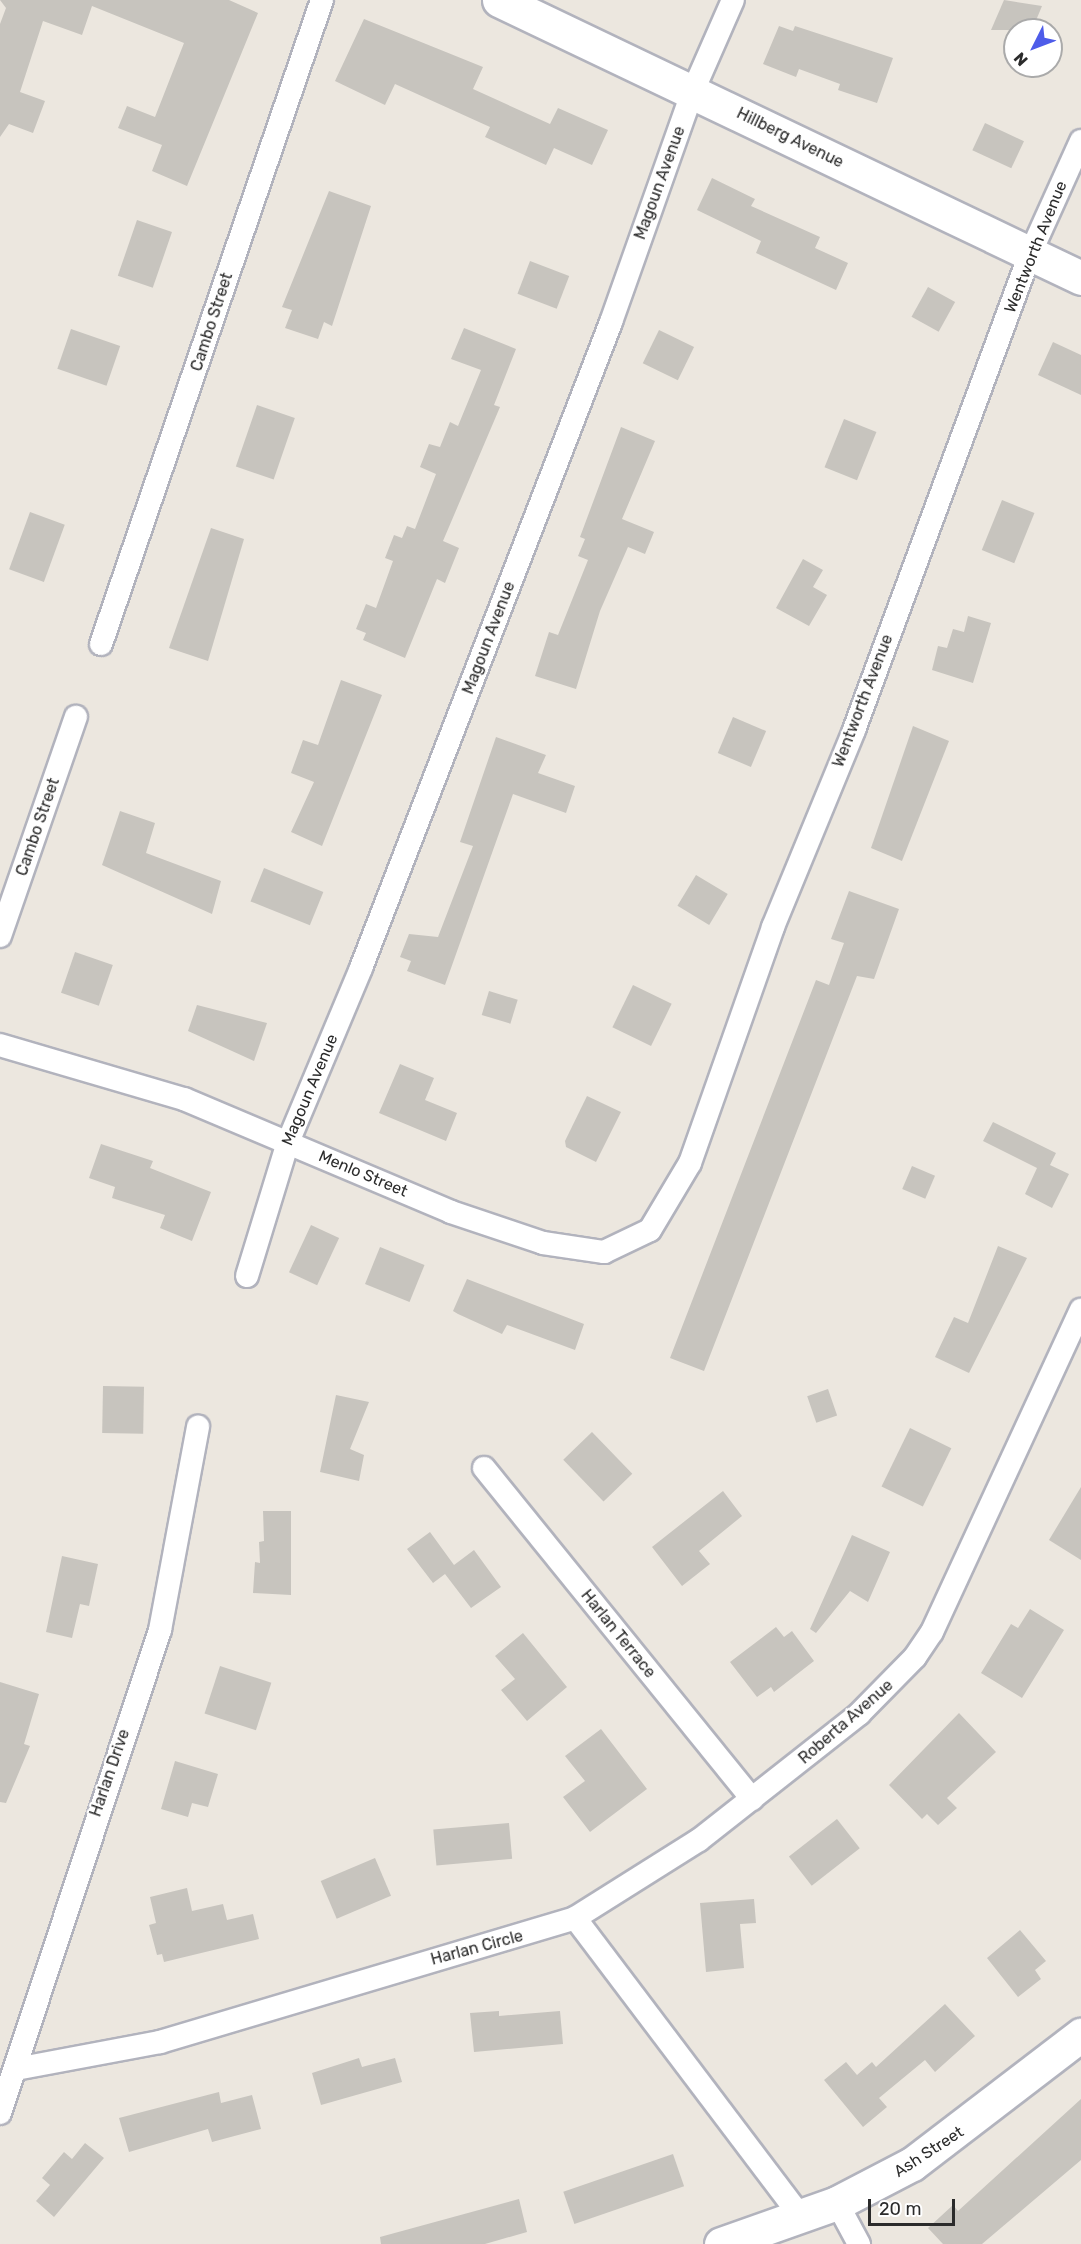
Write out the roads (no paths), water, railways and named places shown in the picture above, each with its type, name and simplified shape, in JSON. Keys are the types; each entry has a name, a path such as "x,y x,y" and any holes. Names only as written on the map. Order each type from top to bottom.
{"street":[{"name":"Cambo Street","path":"101,644 322,0"},
{"name":"Hillberg Avenue","path":"498,0 693,91 1081,279"},
{"name":"Magoun Avenue","path":"247,1276 288,1142 440,767 693,91 733,0"},
{"name":"Wentworth Avenue","path":"625,1245 658,1221 690,1163 773,927 854,730 1030,254 1081,141"},
{"name":"Cambo Street","path":"0,936 76,717"},
{"name":"Menlo Street","path":"0,1045 131,1080 497,1229 584,1252 625,1245"},
{"name":"Roberta Avenue","path":"575,1918 670,1862 860,1714 898,1677 932,1632 1081,1310"},
{"name":"Harlan Drive","path":"0,2113 16,2069 74,1878 160,1630 198,1427"},
{"name":"Harlan Terrace","path":"484,1468 752,1799"},
{"name":"Harlan Circle","path":"16,2069 160,2042 575,1918"},
{"path":"575,1918 801,2217"},
{"name":"Ash Street","path":"721,2244 837,2203 940,2146 1081,2035"},
{"path":"837,2203 859,2244"}]}
